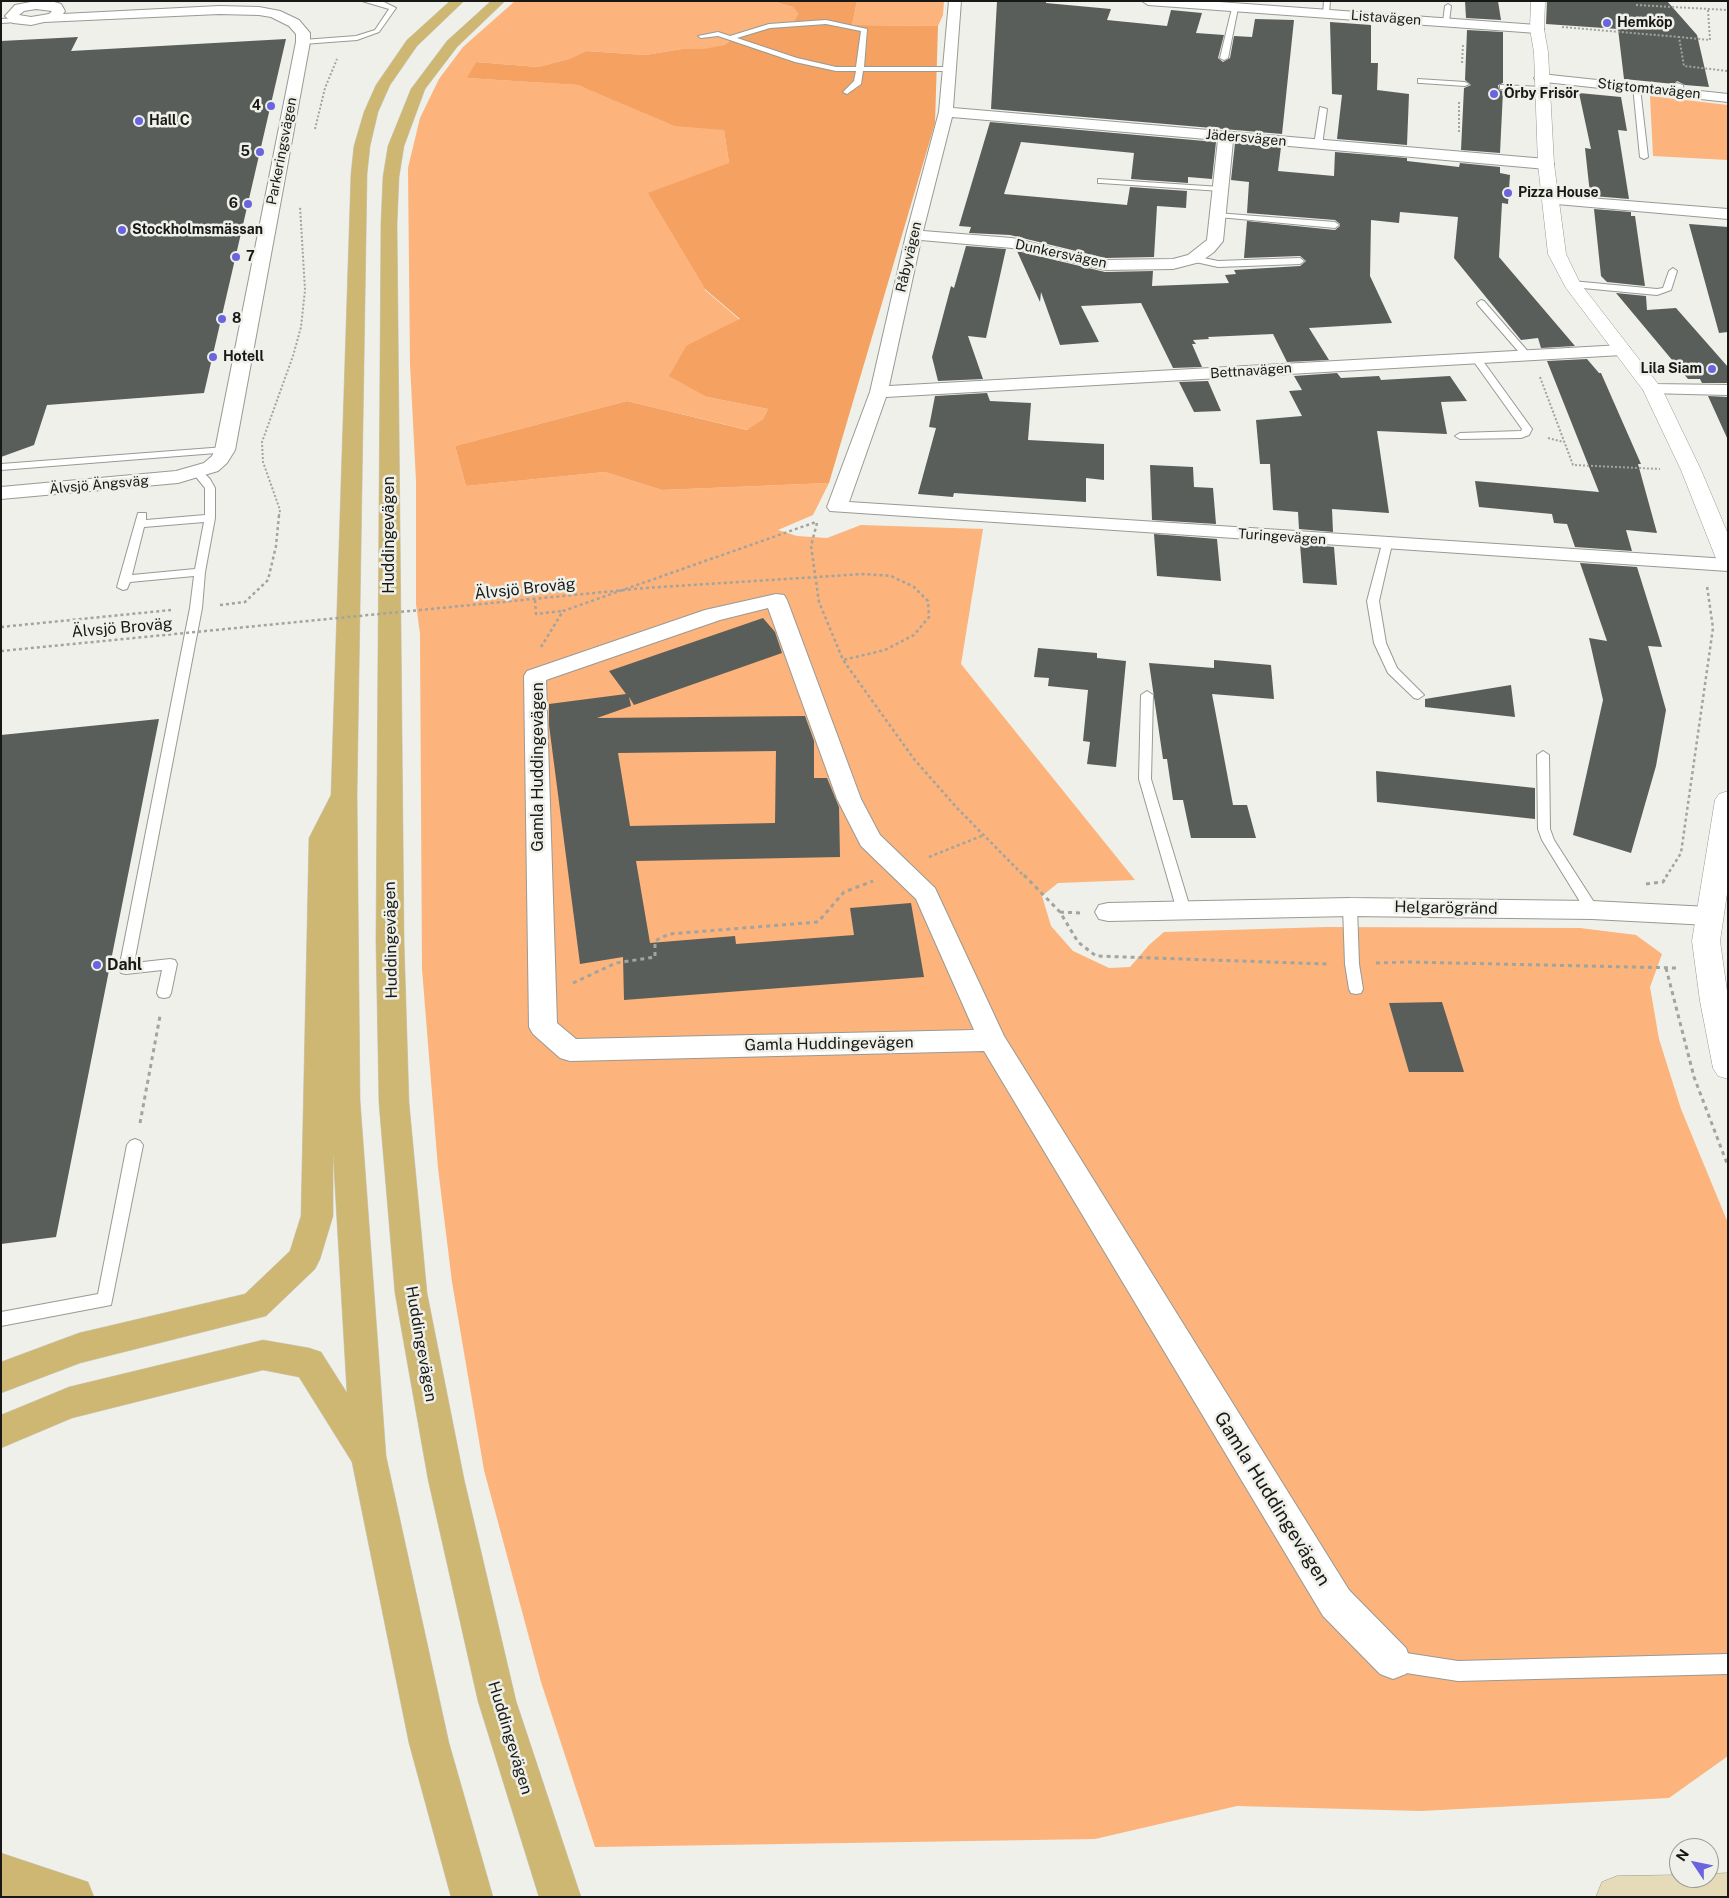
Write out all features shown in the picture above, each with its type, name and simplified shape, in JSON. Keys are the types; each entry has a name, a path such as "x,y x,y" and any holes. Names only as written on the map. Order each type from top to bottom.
{"main road":[{"path":"458,1 412,44 395,65 383,84 371,112 362,146 357,214 344,794 345,1100 368,1456 429,1743 472,1897"},
{"name":"Huddingevägen","path":"499,1 452,44 418,89 406,114 396,146 391,177 389,224 390,941 394,1103 411,1293 446,1479 497,1701 560,1897"},
{"path":"1,1378 78,1348 254,1306 304,1259 316,1216 322,838 344,794"},
{"path":"1,1432 69,1403 262,1355 309,1363 368,1456"},
{"path":"1,1874 73,1897"},
{"path":"1617,1897 1728,1894"}],"street":[{"name":"Råbyvägen","path":"837,507 879,392 914,235 946,112 955,1"},
{"name":"Listavägen","path":"1148,1 1235,8 1326,8 1446,22 1537,29"},
{"path":"1538,1 1537,29 1541,52 1546,164 1557,254 1572,284 1652,389 1691,470 1728,561"},
{"path":"118,16 53,5 36,5 22,10 31,21 46,19 118,16 219,10 259,11 275,14 294,23 303,33 303,42"},
{"path":"46,19 57,14 53,5"},
{"name":"Parkeringsvägen","path":"225,450 303,42"},
{"name":"Stigtomtavägen","path":"1542,84 1680,89 1728,98"},
{"name":"Jädersvägen","path":"946,112 1546,164"},
{"name":"Dunkersvägen","path":"914,235 1012,243 1105,265 1173,264 1194,259 1208,249 1215,241 1226,135"},
{"path":"1551,200 1728,214"},
{"name":"Bettnavägen","path":"879,392 1195,375 1365,363 1530,357 1622,350"},
{"path":"1652,389 1728,390"},
{"path":"197,472 211,467 220,459 225,450"},
{"name":"Älvsjö Ängsväg","path":"1,492 154,480 197,472"},
{"name":"Turingevägen","path":"837,507 1728,565"},
{"name":"Gamla Huddingevägen","path":"992,1040 570,1050 543,1027 535,676 713,615 776,600 849,799 870,840 926,894 992,1040 1336,1603 1393,1660"},
{"path":"1728,800 1706,941 1709,968 1728,1068"},
{"name":"Helgarögränd","path":"1108,912 1350,907 1592,910 1709,916"}],"lane":[{"path":"303,42 357,38 377,31 392,8 381,3 365,1"},
{"path":"1446,22 1448,6"},
{"path":"1224,58 1235,8"},
{"path":"1,21 22,10"},
{"path":"729,38 769,26 793,23 826,22 865,30 858,69 858,82 847,92"},
{"path":"701,36 718,34 795,60 836,69 949,69"},
{"path":"1421,80 1464,84"},
{"path":"1503,87 1542,84"},
{"path":"1636,88 1644,157"},
{"path":"1318,145 1324,109"},
{"path":"1101,181 1221,189"},
{"path":"1219,215 1335,224"},
{"path":"1194,259 1218,264 1300,261"},
{"path":"1572,284 1657,292 1667,290 1673,271"},
{"path":"1481,303 1530,357"},
{"path":"1460,436 1521,435 1526,433 1527,429 1477,359"},
{"path":"1,467 225,450"},
{"path":"164,993 170,964 126,969 175,708 196,608 200,572 210,518 210,488 197,472"},
{"path":"200,572 124,583 141,520 210,518"},
{"path":"1387,544 1373,601 1380,643 1392,670 1418,695"},
{"path":"1147,695 1145,779 1184,911"},
{"path":"1543,754 1544,829 1548,840 1592,910"},
{"path":"1350,907 1352,964 1356,989"},
{"path":"1,1318 105,1300 135,1146"},
{"name":"Gamla Huddingevägen","path":"1393,1660 1458,1671 1728,1664"}],"path":[{"path":"1636,5 1728,10"},
{"path":"1562,19 1562,27 1710,40 1708,10"},
{"path":"1679,37 1684,66 1728,71"},
{"path":"1530,357 1573,465 1691,470"},
{"name":"Älvsjö Broväg","path":"1,651 534,600 646,588 864,574 891,576 914,586 928,601 929,617 914,635 885,650 843,660 818,602 811,546 817,522 563,611"},
{"path":"1644,884 1663,882 1681,853 1713,628 1710,599 1705,578 1698,576 1695,563"},
{"path":"534,600 536,614 563,611"},
{"path":"535,676 535,657 563,611"},
{"path":"542,997 616,963 655,957 655,941 669,934 818,922 844,892 984,835"},
{"path":"1080,913 1081,906"},
{"path":"135,1146 164,993"}],"shaded area":[{"path":"515,1 772,1 793,7 798,14 794,21 776,26 746,30 724,45 704,50 682,49 645,55 586,51 569,59 538,67 476,62 468,78 578,85 624,103 724,130 729,163 705,290 740,320 687,345 707,397 768,409 763,419 748,430 627,401 455,446 466,486 605,472 662,490 829,483 813,515 778,530 797,536 827,538 861,525 983,529 961,664 1135,880 1058,883 1042,896 1051,926 1073,951 1109,968 1130,967 1149,945 1164,932 1326,927 1580,928 1636,935 1662,954 1650,987 1659,1039 1681,1109 1728,1223 1728,1756 1669,1798 1421,1811 1237,1806 1095,1839 595,1847 541,1682 484,1470 452,1282 438,1168 422,969 420,634 416,604 416,481 410,364 408,168 420,118 439,79 463,47"},
{"path":"772,1 857,1 852,25 938,26 935,123 829,483 662,490 605,472 466,486 455,446 627,401 747,430 763,419 768,409 707,397 669,376 687,345 740,319 706,290 648,193 729,163 724,130 675,126 578,85 467,78 476,62 538,67 569,59 586,51 645,55 724,45 746,30 776,26 794,21 798,14 793,7"},
{"path":"857,1 944,1 943,15 938,26 852,25"},
{"path":"1650,96 1728,105 1728,160 1653,156"}],"building":[{"path":"997,1 1046,1 1046,3 1111,9 1107,20 1167,26 1171,10 1202,13 1196,33 1224,35 1218,58 1223,62 1230,58 1234,36 1252,37 1255,19 1294,20 1282,134 991,109"},
{"path":"1465,1 1498,1 1501,20 1466,18"},
{"path":"1547,1 1667,1 1697,35 1709,87 1685,85 1677,81 1674,84 1624,79 1618,29 1546,24"},
{"path":"1330,22 1371,25 1371,63 1378,63 1377,90 1409,94 1407,145 1337,139 1342,95 1332,94"},
{"path":"1467,30 1503,32 1503,83 1498,85 1499,90 1503,91 1500,153 1461,150 1464,88 1471,85 1465,80"},
{"name":"Stockholmsmässan","path":"78,37 71,51 286,39 204,393 47,405 34,445 1,457 1,41"},
{"path":"1579,93 1621,97 1627,131 1618,130 1629,199 1593,196 1593,194 1590,194 1585,148 1591,149"},
{"path":"990,122 1216,142 1212,179 1188,177 1188,183 1131,179 1134,153 1021,142 1004,194 1127,205 1130,187 1187,191 1186,208 1157,206 1154,257 1105,258 1010,235 969,233 971,227 959,226"},
{"path":"1235,143 1281,147 1278,171 1334,176 1335,152 1407,158 1407,161 1459,167 1460,163 1500,167 1500,173 1510,175 1508,204 1502,203 1499,257 1575,346 1541,348 1538,338 1521,340 1454,258 1458,217 1400,212 1399,223 1371,220 1370,276 1392,323 1309,328 1329,360 1287,362 1273,334 1208,337 1209,339 1193,340 1196,344 1192,344 1202,367 1173,368 1141,303 1081,306 1099,342 1060,345 1041,292 1040,302 1017,251 1105,272 1153,271 1152,286 1229,283 1225,275 1236,274 1234,270 1300,266 1306,261 1300,256 1244,258 1247,221 1335,230 1340,226 1335,220 1247,213 1249,182 1231,180"},
{"path":"1594,209 1631,212 1631,216 1635,216 1645,286 1607,282 1601,276"},
{"path":"1689,224 1728,227 1728,332 1719,333"},
{"path":"966,246 1006,249 986,338 968,336 983,379 938,381 932,357 951,286 954,288"},
{"path":"1616,293 1646,296 1647,310 1676,308 1728,367 1728,383 1702,383 1700,379 1688,379"},
{"path":"1587,359 1601,373 1641,464 1638,464 1657,533 1626,530 1632,551 1575,547 1567,524 1554,523 1552,514 1479,507 1475,481 1599,492 1547,361"},
{"path":"1337,373 1341,378 1379,376 1381,380 1450,376 1467,401 1441,402 1447,434 1377,431 1389,513 1332,509 1333,532 1299,529 1298,512 1273,510 1270,464 1260,464 1256,420 1302,416 1289,391 1302,390 1294,376"},
{"path":"1208,381 1221,411 1194,412 1179,382"},
{"path":"987,393 990,401 1031,403 1028,440 1104,444 1104,480 1086,478 1086,502 954,493 953,497 918,494 936,428 929,427 935,396"},
{"path":"1708,396 1728,397 1728,440"},
{"path":"1150,465 1193,467 1194,487 1213,488 1216,524 1152,520"},
{"path":"1154,534 1217,539 1221,581 1157,576"},
{"path":"1300,544 1334,547 1337,585 1303,583"},
{"path":"1580,563 1637,567 1662,647 1648,646 1666,710 1656,766 1631,853 1573,835 1603,700 1589,638 1607,641"},
{"path":"763,618 775,632 782,653 634,705 629,697 631,706 597,718 805,716 814,741 814,778 827,778 839,807 840,857 636,861 650,943 735,936 736,944 854,935 850,908 911,903 924,977 624,1000 623,957 580,964 549,725 549,704 626,694 609,671","holes":["776,751 775,823 630,826 618,753"]},
{"path":"1038,648 1097,653 1097,658 1126,661 1116,767 1087,764 1090,742 1083,741 1088,690 1048,686 1049,678 1034,677"},
{"path":"1214,660 1271,665 1274,699 1212,694 1233,805 1247,805 1256,838 1191,838 1183,800 1173,800 1167,759 1163,759 1149,663 1214,668"},
{"path":"1511,685 1515,717 1425,707 1425,699"},
{"path":"159,719 56,1237 1,1244 1,735"},
{"path":"1376,771 1535,788 1535,819 1377,802"},
{"path":"1442,1002 1464,1072 1409,1072 1389,1003"}],"place":[{"name":"Hemköp","path":"1607,23"},
{"name":"Örby Frisör","path":"1494,94"},
{"name":"4","path":"271,106"},
{"name":"Hall C","path":"139,121"},
{"name":"5","path":"260,152"},
{"name":"Pizza House","path":"1508,193"},
{"name":"6","path":"248,204"},
{"name":"Stockholmsmässan","path":"122,230"},
{"name":"7","path":"236,257"},
{"name":"8","path":"222,319"},
{"name":"Hotell","path":"213,357"},
{"name":"Lila Siam","path":"1712,369"},
{"name":"Dahl","path":"97,965"}]}
